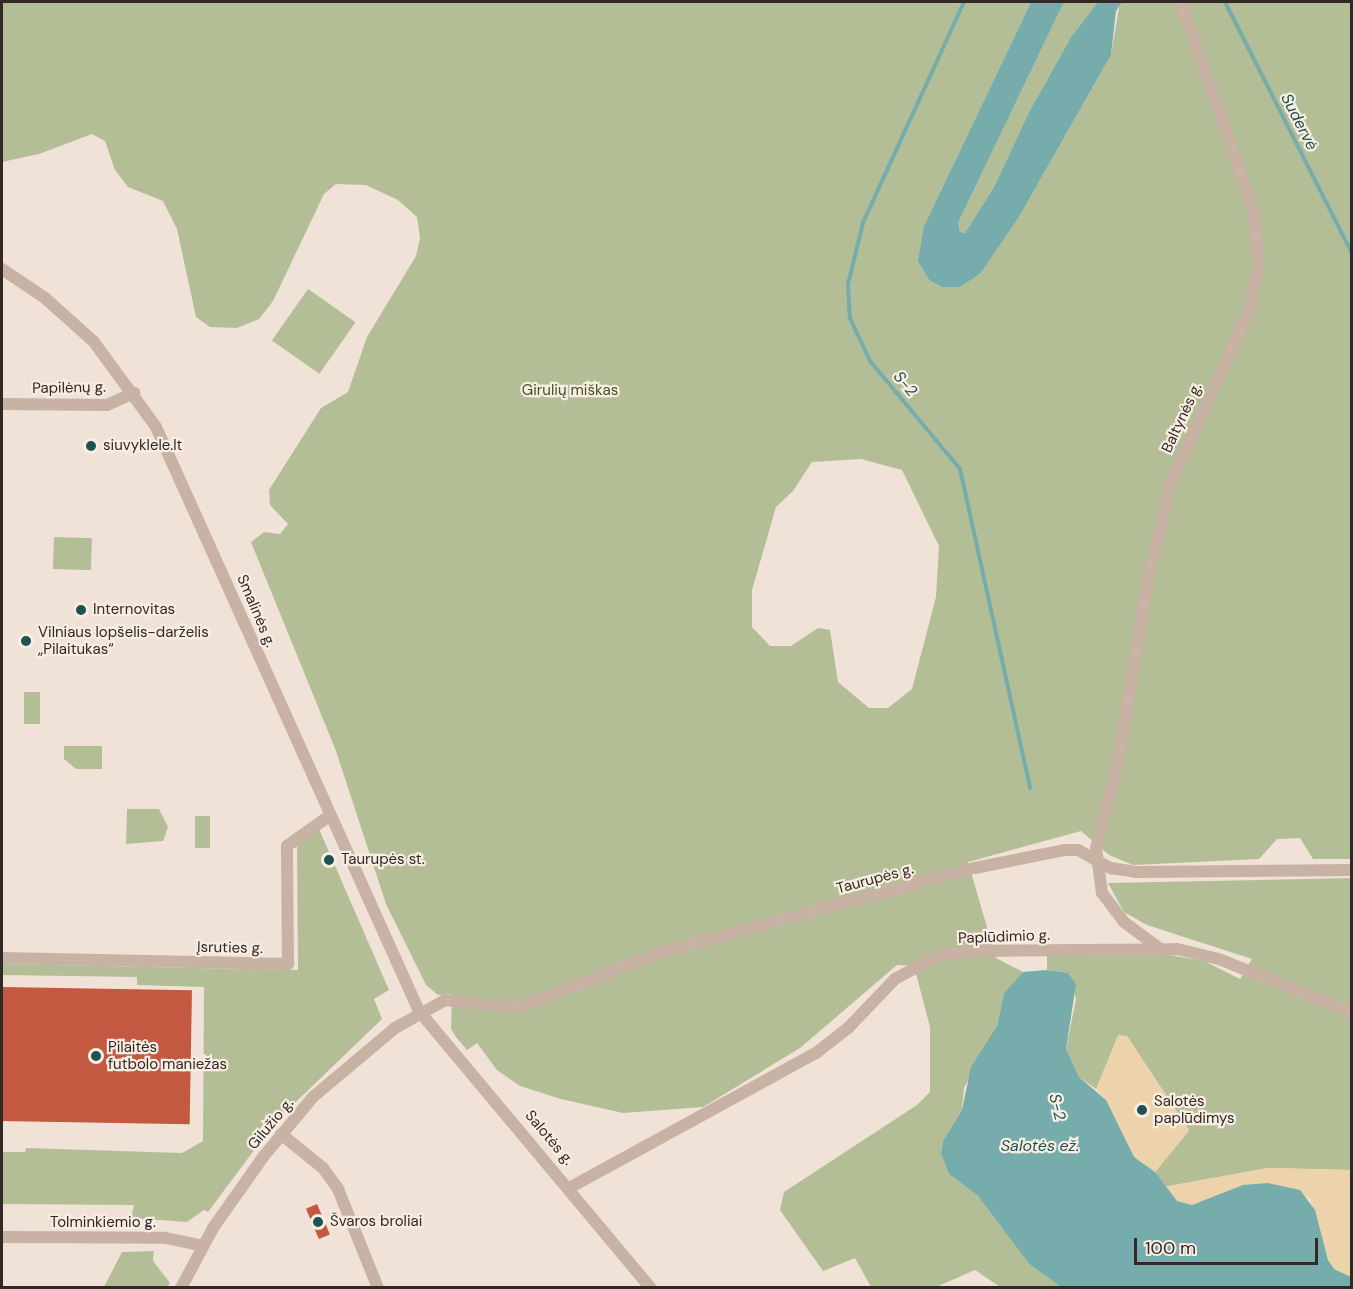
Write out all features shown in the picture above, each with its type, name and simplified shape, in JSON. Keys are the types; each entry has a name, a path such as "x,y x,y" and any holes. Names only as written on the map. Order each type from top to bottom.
{"street":[{"name":"Baltynės g.","path":"1159,948 1124,922 1102,893 1097,860 1164,504 1184,445 1249,312 1259,264 1253,209 1181,2"},
{"name":"Smalinės g.","path":"2,269 64,313 135,393 156,427 204,530 329,816 419,1011"},
{"name":"Papilėnų g.","path":"2,404 107,405 135,393"},
{"name":"Įsruties g.","path":"2,958 288,964 287,846 329,816"},
{"name":"Taurupės g.","path":"419,1011 454,999 517,1008 659,953 1013,859 1064,850 1077,850 1097,860 1136,872 1352,870"},
{"name":"Paplūdimio g.","path":"571,1187 816,1053 848,1028 895,979 937,956 967,951 1159,948 1219,959 1352,1013"},
{"name":"Gilužio g.","path":"181,1287 202,1246 281,1134 333,1079 419,1011"},
{"name":"Salotės g.","path":"419,1011 571,1187 651,1287"},
{"path":"281,1134 323,1168 338,1189 378,1287"},
{"name":"Tolminkiemio g.","path":"2,1236 166,1238 202,1246"}],"green space":[{"name":"Girulių miškas","path":"2,2 1031,2 924,226 930,281 942,287 959,287 981,273 1019,217 1111,55 1120,2 1351,2 1351,859 1313,859 1300,838 1277,839 1259,859 1133,865 1109,855 1081,831 968,862 996,958 1023,972 1004,993 997,1026 964,1088 962,1110 943,1141 941,1154 949,1174 978,1196 1029,1264 1061,1287 1000,1287 975,1270 936,1287 871,1287 855,1258 823,1271 780,1210 784,1192 917,1105 930,1092 930,1027 914,966 897,965 800,1048 703,1107 623,1113 561,1099 520,1086 497,1070 477,1043 467,1050 451,1029 452,994 438,995 426,985 386,904 336,751 251,542 264,532 280,534 288,524 270,505 269,490 321,408 348,392 367,337 416,256 420,238 417,217 398,200 366,185 336,184 324,194 273,301 259,319 237,328 210,327 196,317 177,229 163,201 128,187 115,170 105,141 92,134 39,154 2,162","holes":["861,459 902,470 939,546 936,597 912,689 888,708 869,708 838,682 830,630 818,628 791,646 770,646 752,627 752,590 776,507 793,491 812,462"]},
{"path":"1064,2 1098,2 1071,37 1028,114 994,187 965,233 960,232 958,223"},
{"path":"308,289 356,322 319,374 272,341"},
{"path":"54,537 92,538 91,570 53,569"},
{"path":"24,692 40,692 40,724 24,724"},
{"path":"64,746 102,746 102,769 76,769 64,759"},
{"path":"127,809 159,809 168,827 163,841 126,844"},
{"path":"195,816 210,816 210,848 195,848"},
{"path":"319,829 389,990 374,999 382,1019 275,1122 208,1212 204,1210 187,1222 131,1218 134,1205 2,1204 2,1152 25,1152 26,1148 182,1153 203,1141 204,987 137,985 137,977 2,975 2,964 298,970 297,840"},
{"path":"1351,878 1351,1170 1268,1168 1164,1187 1155,1172 1189,1130 1127,1036 1096,1089 1079,1077 1066,1049 1076,999 1068,973 1047,970 1047,956 1169,955 1204,961 1240,979 1252,959 1147,925 1124,912 1108,883"},
{"path":"154,1251 153,1261 170,1283 167,1287 104,1287 122,1252"}],"sand":[{"name":"Salotės paplūdimys","path":"1118,1035 1127,1036 1189,1131 1155,1172 1134,1157 1122,1140 1106,1100 1096,1089"},
{"path":"1268,1168 1351,1170 1351,1277 1334,1269 1328,1260 1310,1198 1243,1185 1192,1205 1177,1201 1164,1187"}],"water":[{"path":"1031,2 1064,2 958,223 960,232 965,233 994,187 1028,114 1071,37 1098,2 1122,2 1116,11 1111,55 1019,217 981,273 960,287 942,287 930,281 918,261 924,226"},
{"name":"Salotės ež.","path":"1047,970 1068,973 1076,984 1066,1049 1079,1077 1106,1100 1134,1157 1155,1172 1177,1201 1192,1205 1243,1185 1268,1183 1300,1190 1315,1210 1328,1260 1334,1269 1351,1277 1351,1287 1061,1287 1029,1264 978,1196 949,1174 941,1154 943,1141 962,1110 971,1067 997,1026 1004,993 1023,972"}],"building":[{"name":"Pilaitės futbolo maniežas","path":"2,987 192,990 190,1124 2,1121"},
{"name":"Švaros broliai","path":"317,1204 330,1234 319,1239 306,1209"}],"waterway":[{"name":"S-2","path":"964,2 863,223 848,284 850,318 870,361 960,469 1030,788"},
{"name":"Sudervė","path":"1225,2 1352,253"}],"place":[{"name":"siuvyklele.lt","path":"91,446"},
{"name":"Internovitas","path":"81,610"},
{"name":"Vilniaus lopšelis-darželis „Pilaitukas“","path":"26,641"},
{"name":"Taurupės st.","path":"329,860"},
{"name":"Pilaitės futbolo maniežas","path":"96,1056"},
{"name":"Salotės paplūdimys","path":"1142,1110"},
{"name":"Švaros broliai","path":"318,1222"}]}
